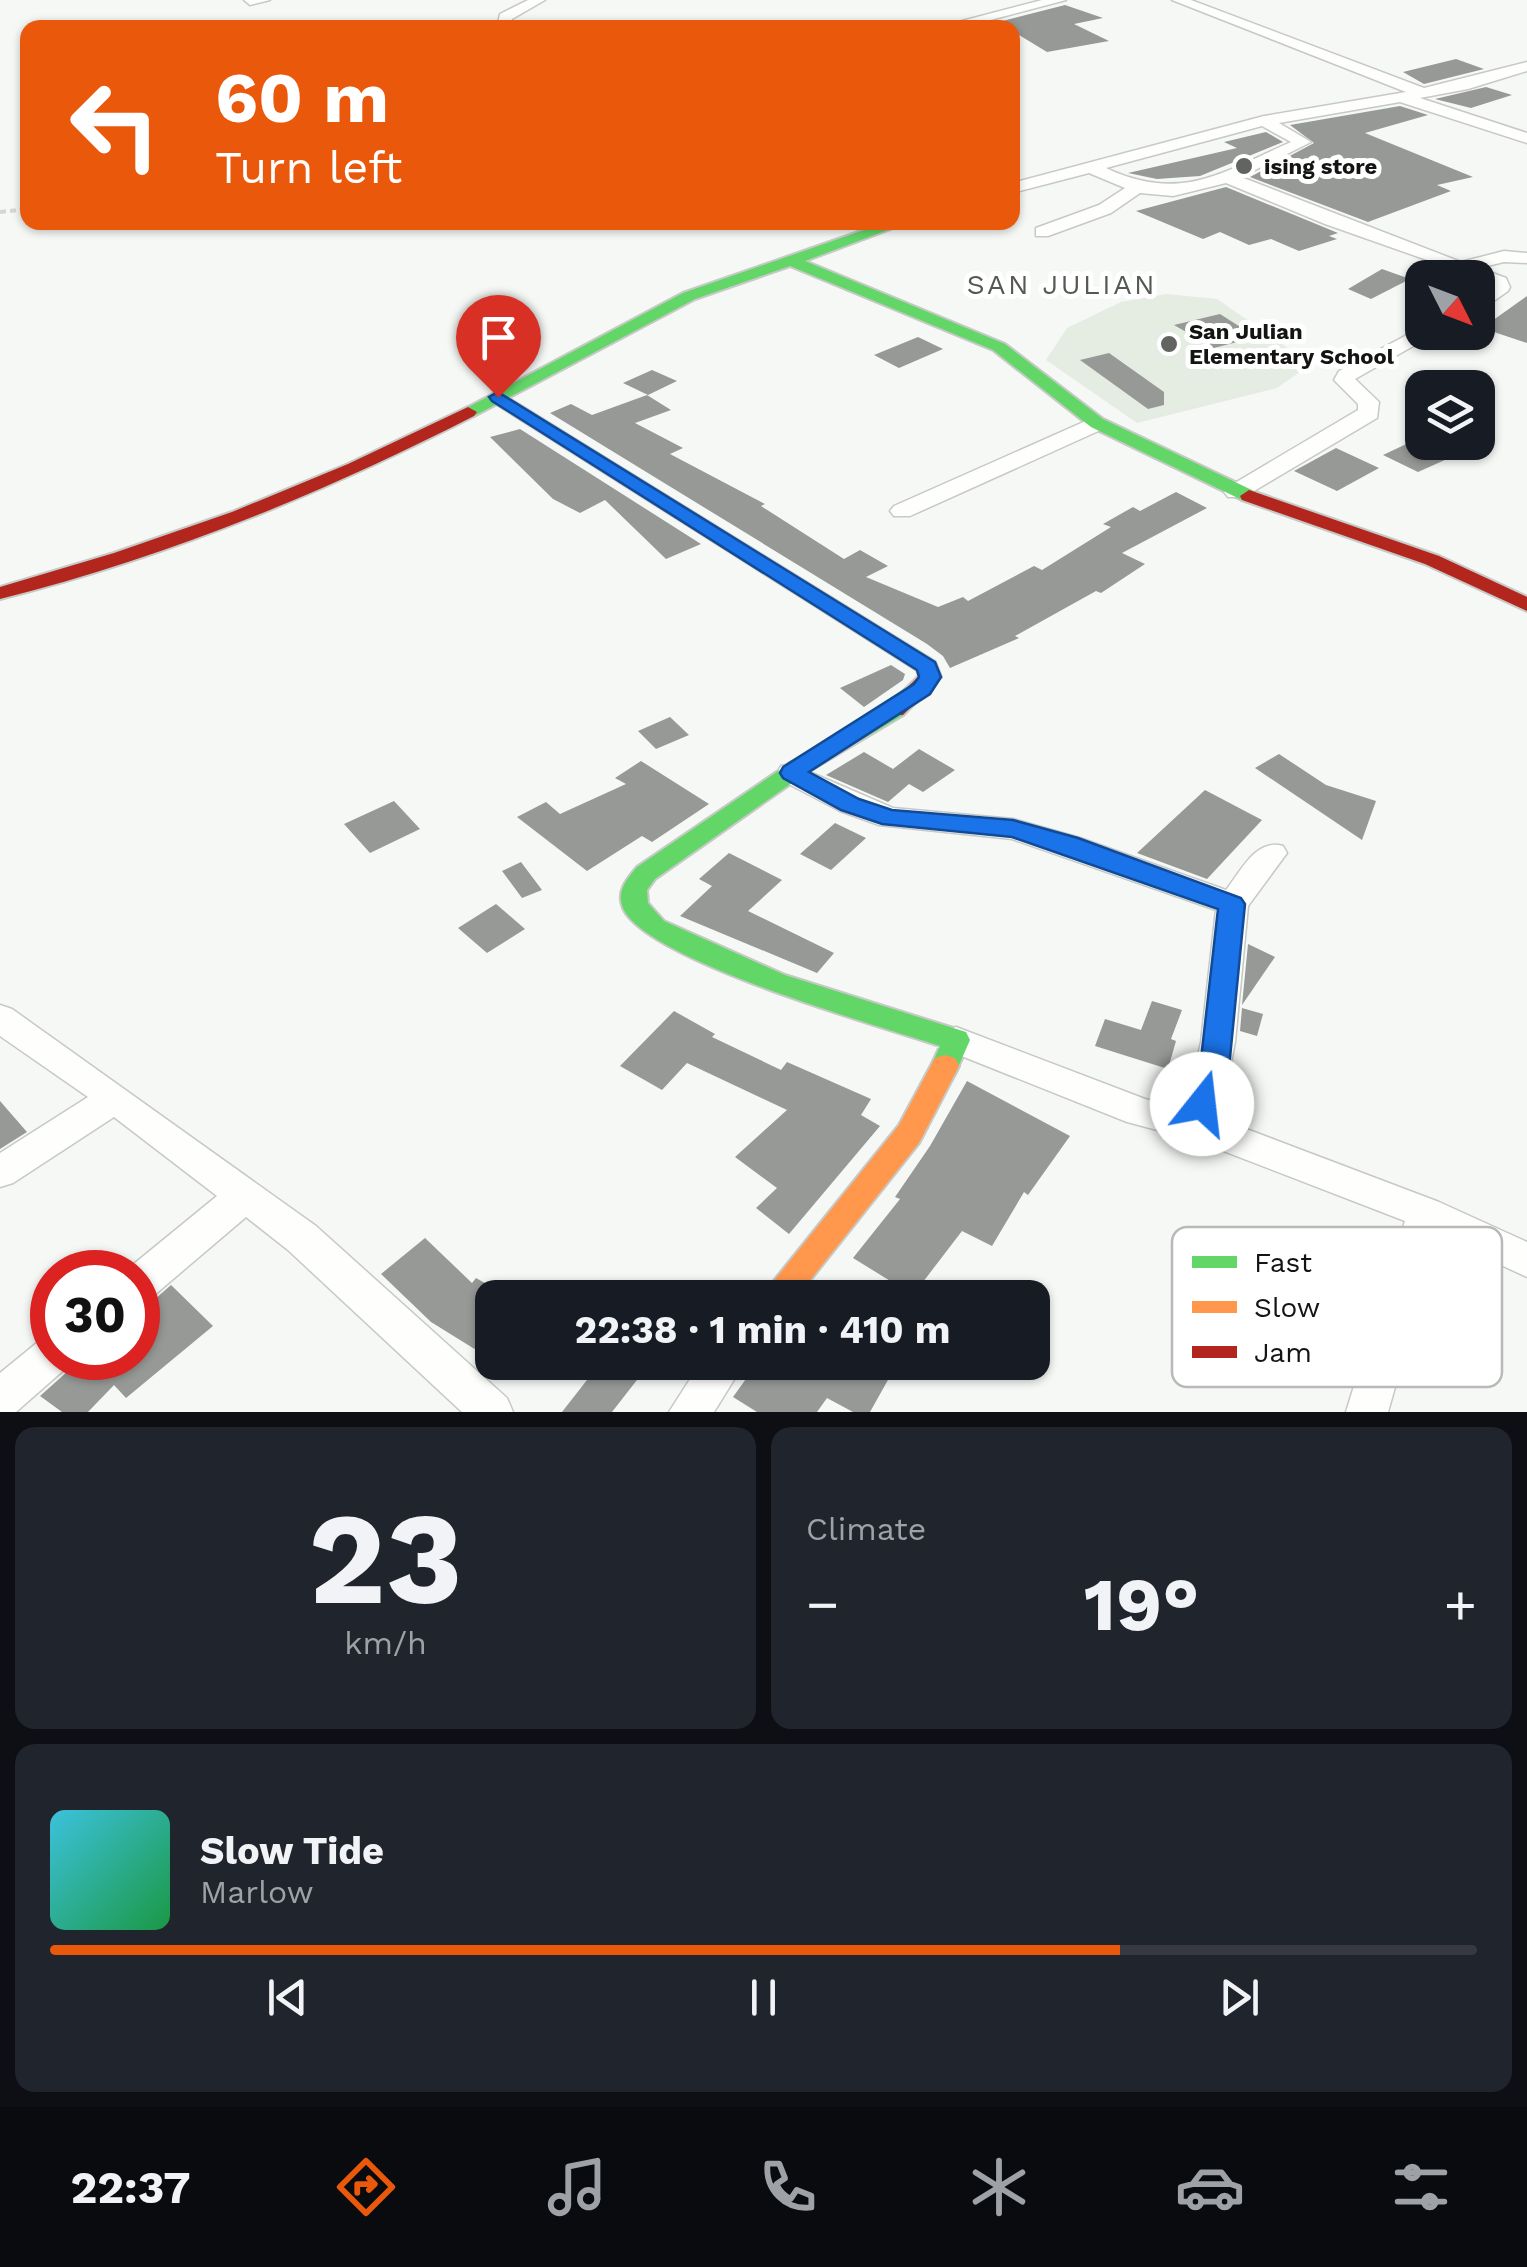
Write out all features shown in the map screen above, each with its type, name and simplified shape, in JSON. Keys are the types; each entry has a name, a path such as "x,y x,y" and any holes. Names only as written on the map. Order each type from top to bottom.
{"street":[{"path":"250,1 263,0"},
{"path":"505,20 538,0"},
{"path":"975,20 1059,0"},
{"path":"1179,0 1420,92"},
{"path":"1020,186 1264,121 1463,86 1527,66"},
{"path":"1398,96 1527,138"},
{"path":"1094,169 1136,189 1180,192 1227,177 1303,142 1264,121"},
{"path":"1227,177 1366,234 1442,260"},
{"path":"1042,232 1105,209 1136,189"},
{"path":"0,594 102,568 200,532 408,443 658,310 739,276 879,230"},
{"path":"1489,260 1504,256 1527,258"},
{"path":"792,261 999,347 1097,423 1236,492 1432,560 1527,604"},
{"path":"1236,492 1370,412 1368,402 1344,380 1346,374 1405,344"},
{"path":"498,397 927,667 930,677 922,689 646,873 634,889 635,906 655,928 775,982 956,1040 1140,1112 1200,1127 1458,1227"},
{"path":"902,511 1097,423"},
{"path":"792,773 850,804 890,818 1013,829 1069,844 1232,904"},
{"path":"1200,1127 1216,1055 1232,904 1272,853"},
{"path":"0,1018 115,1098 302,1238 492,1412"},
{"path":"790,1280 908,1134 937,1087 956,1040"},
{"path":"0,1172 115,1098"},
{"path":"160,1266 245,1195"},
{"path":"1422,1227 1426,1212"},
{"path":"1502,1248 1527,1260"},
{"path":"0,1398 30,1373"},
{"path":"690,1412 712,1380"},
{"path":"1367,1412 1374,1387"}],"shaded area":[{"name":"San Julian Elementary School","path":"1166,294 1217,299 1311,364 1277,388 1137,423 1046,360 1067,328 1121,302"}],"building":[{"path":"1065,5 1103,18 1074,24 1109,41 1047,52 1020,36 1020,20 1007,20"},
{"path":"1456,59 1484,69 1424,84 1403,72"},
{"path":"1486,87 1512,95 1471,108 1435,99"},
{"path":"1400,106 1428,115 1365,133 1473,177 1437,185 1451,191 1368,222 1250,177 1314,143 1290,125"},
{"path":"1266,132 1283,142 1200,176 1157,179 1128,173 1237,148 1224,142"},
{"path":"1226,187 1338,233 1329,236 1337,239 1299,251 1271,239 1249,245 1220,232 1203,239 1136,211"},
{"path":"1382,269 1405,277 1405,282 1371,299 1348,289"},
{"path":"1527,296 1527,343 1495,332 1495,319"},
{"path":"1220,314 1256,337 1214,348 1174,325"},
{"path":"918,337 943,349 899,368 874,355"},
{"path":"1109,353 1164,392 1164,405 1148,409 1080,360"},
{"path":"652,370 677,381 648,395 623,383"},
{"path":"647,395 671,410 635,423 683,448 670,454 765,504 761,506 844,559 860,550 888,566 866,577 938,607 963,597 968,601 1034,566 1042,570 1111,527 1103,524 1133,507 1140,511 1176,492 1207,508 1122,553 1145,564 1101,593 1096,591 1015,636 1019,638 950,668 943,656 927,644 550,413 571,404 592,415"},
{"path":"520,429 701,544 666,559 605,500 580,513 553,499 490,437"},
{"path":"1405,445 1405,460 1445,460 1418,472 1383,455"},
{"path":"1336,448 1379,468 1337,491 1294,471"},
{"path":"891,665 905,674 903,680 864,707 840,688"},
{"path":"670,717 689,735 656,749 638,731"},
{"path":"919,749 955,770 923,792 909,784 888,802 826,775 864,752 893,769"},
{"path":"1279,754 1326,785 1376,801 1362,840 1255,768"},
{"path":"641,761 709,804 652,842 642,836 587,871 517,817 546,802 560,814 626,784 615,778"},
{"path":"1205,790 1262,820 1207,879 1137,853"},
{"path":"394,801 420,829 370,853 344,824"},
{"path":"835,823 866,838 831,870 800,854"},
{"path":"729,853 782,880 748,911 834,953 817,973 680,916 712,886 699,879"},
{"path":"521,862 542,890 522,898 502,871"},
{"path":"496,904 525,929 487,953 458,928"},
{"path":"1248,944 1275,957 1242,1005"},
{"path":"1152,1001 1182,1010 1171,1039 1176,1041 1168,1069 1095,1046 1105,1019 1141,1030"},
{"path":"1242,1008 1263,1014 1257,1036 1240,1031"},
{"path":"674,1011 715,1034 712,1037 781,1070 787,1062 871,1099 861,1115 880,1126 789,1234 756,1208 777,1188 735,1157 787,1110 687,1063 662,1090 620,1066"},
{"path":"967,1081 1070,1136 1028,1195 1024,1192 992,1246 962,1231 924,1280 889,1280 853,1258 900,1199 895,1197"},
{"path":"0,1101 27,1132 0,1149"},
{"path":"425,1238 472,1283 476,1278 480,1280 475,1280 475,1349 431,1322 381,1274"},
{"path":"171,1285 213,1326 160,1370 160,1295"},
{"path":"58,1380 148,1380 126,1398 114,1385 88,1412 62,1412 40,1396"},
{"path":"587,1380 637,1380 612,1412 562,1412"},
{"path":"745,1380 888,1380 870,1412 853,1412 827,1398 817,1412 757,1412 733,1397"}],"traffic: fast":[{"path":"468,412 689,296 879,230"},
{"path":"792,261 999,347 1097,423 1249,496"},
{"path":"895,710 798,768 646,873 634,889 635,906 655,928 775,982 956,1040 945,1066"}],"traffic: slow":[{"path":"791,1280 909,1134 945,1066"}],"traffic: jam":[{"path":"498,397 927,667 930,677 895,710"},
{"path":"0,593 121,558 239,516 355,468 468,412"},
{"path":"1249,496 1432,560 1527,605"}],"place":[{"name":"ising store","path":"1244,166"},
{"name":"San Julian Elementary School","path":"1169,344"}],"district":[{"name":"SAN JULIAN","path":"1062,284"}],"route":[{"path":"498,397 622,479 744,550 927,667 930,677 922,689 792,773 850,804 890,818 1013,829 1069,844 1232,904 1218,1042 1202,1104"}]}
